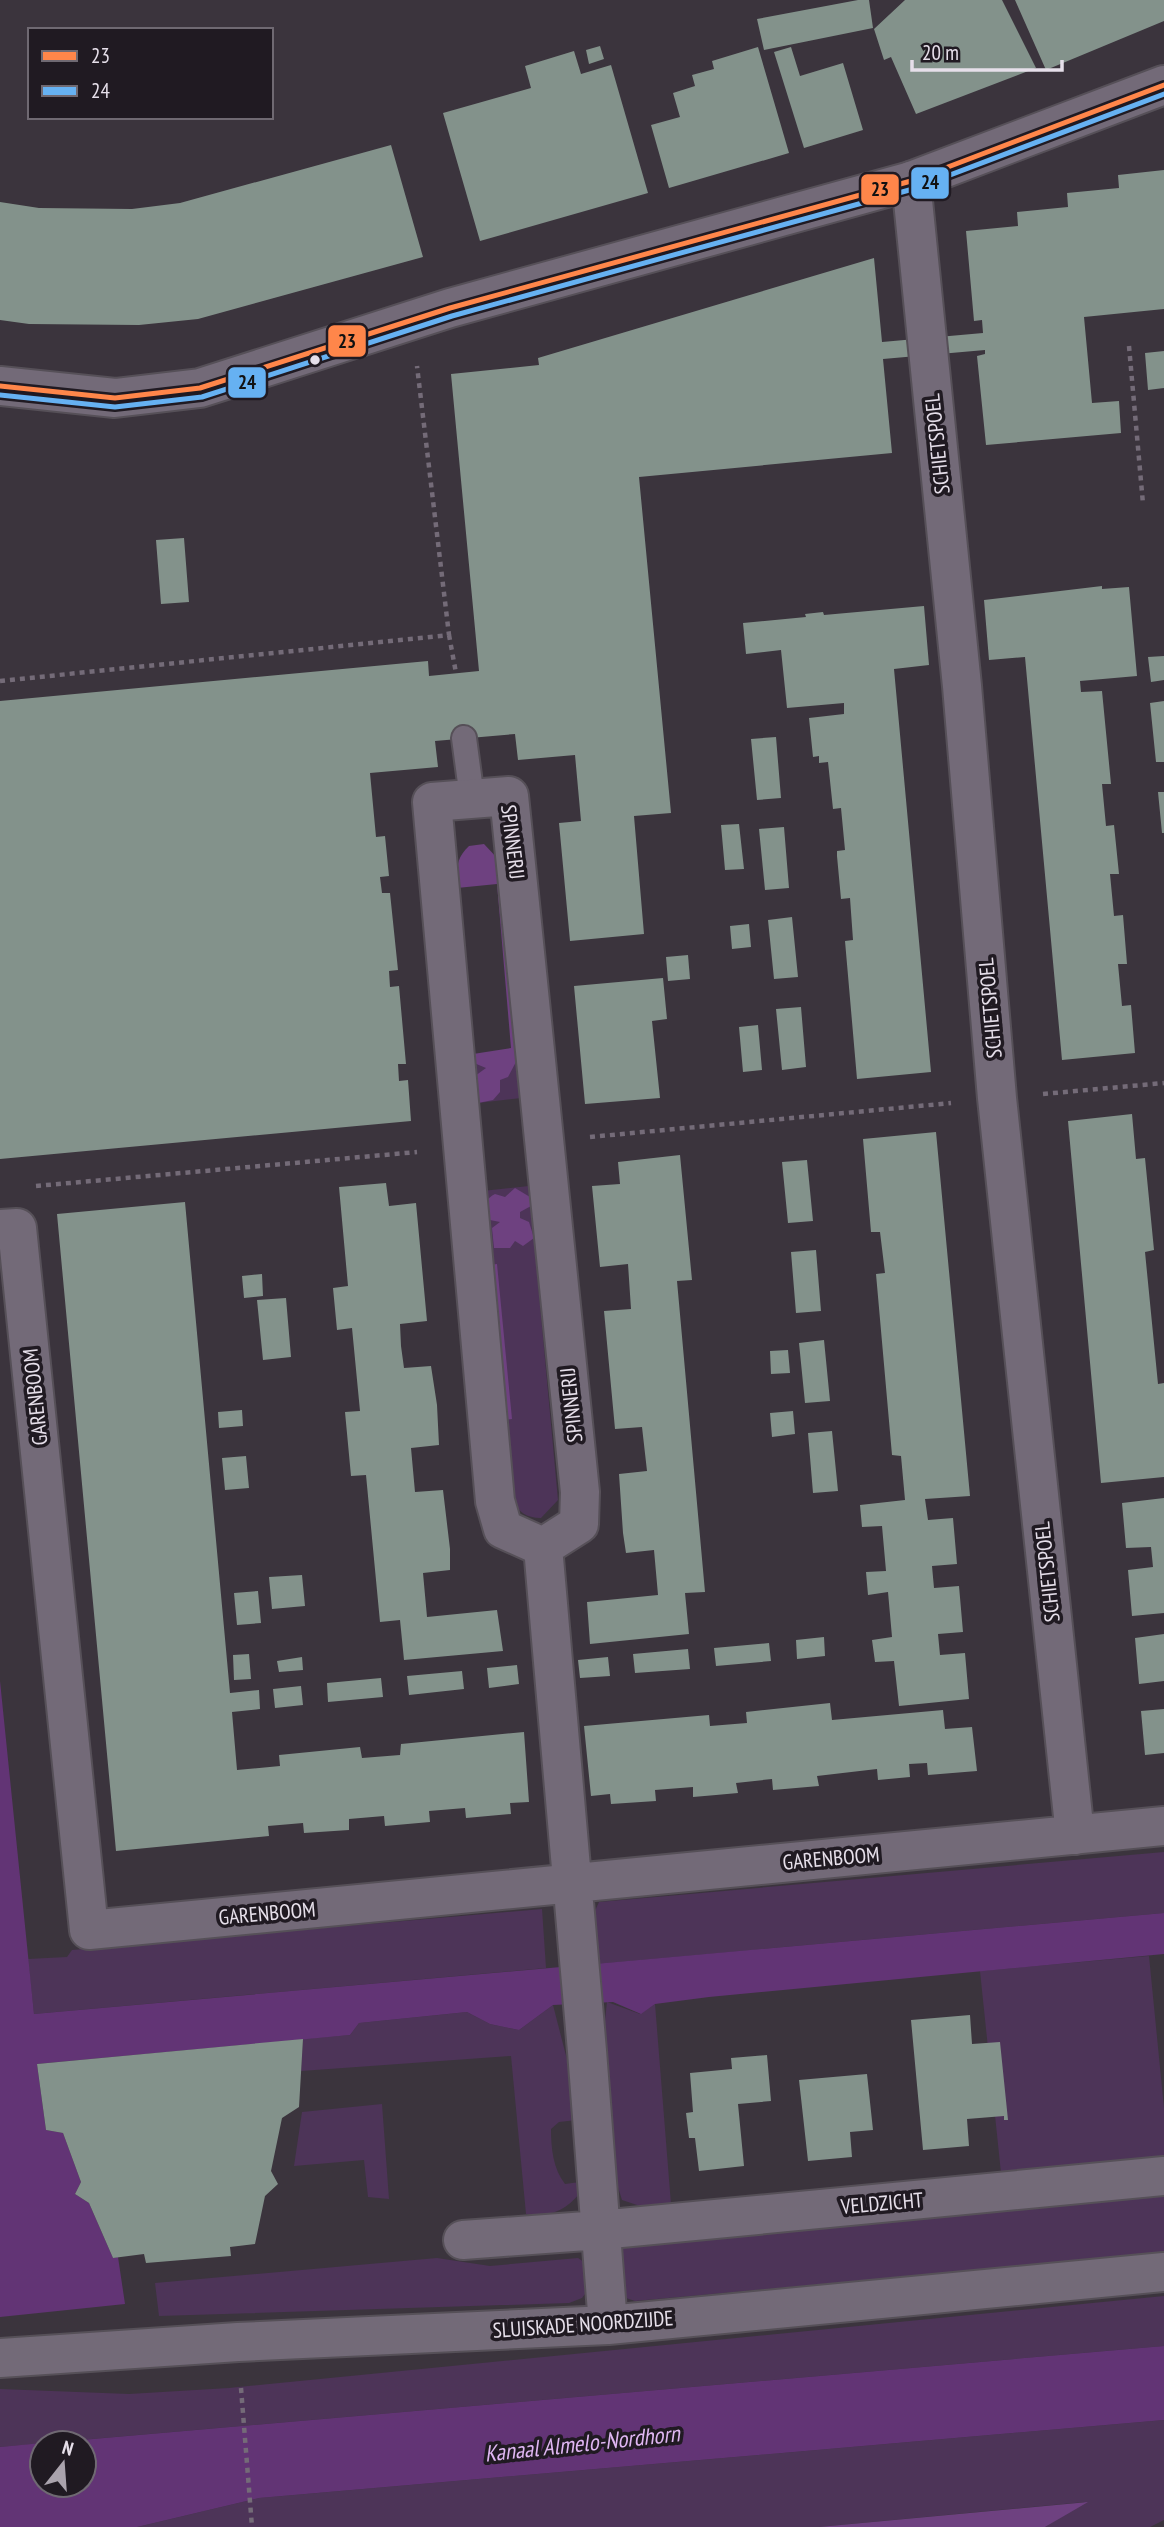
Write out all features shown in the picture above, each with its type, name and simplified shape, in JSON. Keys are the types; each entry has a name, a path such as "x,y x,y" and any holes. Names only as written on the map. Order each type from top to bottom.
{"street":[{"path":"0,386 115,398 200,388 411,320 911,181 1164,85"},
{"name":"SCHIETSPOEL","path":"911,181 962,686 997,1098 1075,1835"},
{"name":"SPINNERIJ","path":"509,796 580,1492 579,1524 542,1547 503,1529 495,1501 432,802 509,796"},
{"name":"GARENBOOM","path":"0,1229 17,1228 89,1930 1164,1826"},
{"path":"542,1547 587,2051 608,2325"},
{"name":"VELDZICHT","path":"463,2240 600,2230 1164,2176"},
{"name":"SLUISKADE NOORDZIJDE","path":"0,2358 238,2342 608,2325 1164,2272"}],"lane":[{"path":"464,738 472,798"}],"path":[{"path":"411,320 449,635 457,673"},
{"path":"1129,346 1143,504"},
{"path":"0,681 449,635"},
{"path":"242,2398 252,2527"}],"shaded area":[{"path":"484,844 499,860 517,1060 508,1077 500,1080 500,1092 493,1100 478,1103 475,1076 486,1068 474,1063 473,1054 511,1048 497,884 457,888 461,856 469,846"},
{"path":"517,1060 521,1098 478,1103 474,1063"},
{"path":"529,1186 558,1500 541,1518 523,1513 511,1499 482,1191"},
{"path":"515,1188 530,1197 531,1206 520,1212 520,1218 529,1222 534,1238 523,1246 515,1241 510,1248 494,1248 492,1228 500,1222 490,1220 484,1212 486,1203 495,1194 505,1197"},
{"path":"497,1264 512,1419 503,1420 489,1265"},
{"path":"1164,1852 1164,1913 596,1964 591,1920 599,1902"},
{"path":"542,1909 546,1968 34,2014 28,1959 67,1957 72,1950"},
{"path":"1149,1956 1164,2108 1164,2160 1001,2173 980,1971"},
{"path":"607,2002 640,2014 655,2004 671,2204 646,2208 622,2200 616,2181 601,2057"},
{"path":"553,2005 573,2083 577,2120 559,2122 551,2129 552,2151 555,2165 565,2184 580,2182 580,2193 563,2208 543,2215 526,2214 511,2056 301,2071 303,2039 350,2035 359,2023 467,2012 490,2024 519,2030"},
{"path":"382,2104 389,2199 368,2197 364,2160 294,2166 302,2112"},
{"path":"1164,2187 1164,2253 635,2301 623,2297 610,2240"},
{"path":"437,2258 490,2266 578,2258 584,2262 588,2290 582,2298 569,2303 159,2316 155,2283"},
{"path":"1164,2296 1164,2346 98,2438 98,2429 28,2429 28,2445 0,2447 0,2389 129,2394 229,2388"},
{"path":"1164,2420 1164,2520 1150,2527 1045,2527 1085,2502 819,2527 137,2527 259,2498"},
{"path":"1088,2502 1045,2527 819,2527"}],"water":[{"path":"0,1681 34,2014 1164,1913 1164,1954 709,1997 655,2004 641,2014 613,2002 553,2005 519,2030 490,2024 467,2012 359,2023 350,2035 37,2064 46,2130 63,2133 81,2182 75,2194 89,2203 113,2258 118,2257 125,2304 0,2317"},
{"name":"Kanaal Almelo-Nordhorn","path":"1164,2346 1164,2420 259,2498 137,2527 0,2527 0,2447 28,2444 28,2499 98,2499 98,2439"}],"building":[{"path":"869,0 873,28 764,50 757,19"},
{"path":"905,0 1002,0 1036,68 916,114 891,57 884,60 874,29"},
{"path":"1015,0 1164,0 1164,21 1046,70"},
{"path":"600,46 604,59 589,64 586,50"},
{"path":"758,47 789,153 669,188 651,125 680,117 673,93 695,86 692,75 714,69 712,61"},
{"path":"791,47 800,76 843,63 863,130 804,148 774,52"},
{"path":"574,51 581,74 611,65 648,193 480,241 443,113 531,88 525,66"},
{"path":"391,145 423,257 198,319 139,325 29,324 0,320 0,202 39,208 132,209 180,203"},
{"path":"1164,170 1164,309 1084,317 1092,403 1119,401 1121,433 986,445 977,356 985,354 985,350 883,359 892,453 639,477 671,813 634,816 644,934 570,941 559,823 581,821 575,755 518,760 515,734 435,741 438,767 370,773 376,837 385,836 389,876 380,877 382,893 390,893 398,970 389,971 390,987 399,986 406,1064 398,1064 399,1081 408,1080 411,1121 0,1159 0,701 428,661 429,676 479,671 451,374 539,365 538,358 874,258 882,342 983,333 982,320 974,321 966,231 1018,226 1017,212 1068,207 1067,193 1119,188 1118,175"},
{"path":"1164,351 1164,388 1148,390 1145,353"},
{"path":"184,538 189,602 161,604 156,540"},
{"path":"1102,586 1102,589 1129,587 1137,676 1080,681 1081,692 1102,691 1111,784 1102,784 1106,826 1114,825 1119,874 1110,874 1114,916 1123,915 1127,964 1118,964 1122,1006 1131,1005 1135,1053 1062,1060 1025,657 989,660 984,600"},
{"path":"924,606 929,665 894,669 931,1072 857,1079 845,941 853,940 850,898 841,899 837,856 837,851 845,850 841,808 833,809 828,762 819,763 819,756 813,757 809,718 844,714 844,703 787,708 781,650 746,654 743,623 806,617 805,614 823,612 824,615"},
{"path":"1164,656 1164,680 1151,682 1148,657"},
{"path":"1164,701 1164,762 1156,762 1150,703"},
{"path":"776,737 781,798 757,800 751,739"},
{"path":"1158,792 1164,792 1164,833 1162,833"},
{"path":"739,824 744,869 725,870 721,825"},
{"path":"784,827 789,888 765,890 759,829"},
{"path":"792,917 798,977 774,979 768,920"},
{"path":"749,924 751,947 732,949 730,926"},
{"path":"688,955 690,979 668,981 666,957"},
{"path":"663,978 667,1019 652,1021 660,1098 585,1104 574,986"},
{"path":"801,1007 806,1067 782,1070 776,1009"},
{"path":"758,1025 762,1070 743,1072 739,1027"},
{"path":"1132,1114 1136,1159 1145,1158 1154,1250 1145,1252 1158,1384 1164,1383 1164,1477 1101,1483 1068,1121"},
{"path":"936,1132 970,1496 925,1499 928,1520 953,1518 957,1564 932,1566 934,1588 959,1586 963,1632 938,1634 940,1655 965,1653 969,1699 899,1706 894,1661 875,1662 872,1640 892,1637 888,1592 868,1595 866,1572 886,1571 882,1526 862,1527 860,1505 905,1500 901,1456 892,1455 876,1274 885,1273 880,1232 871,1232 863,1139"},
{"path":"680,1155 692,1280 677,1281 705,1592 685,1593 689,1634 590,1644 587,1602 658,1595 654,1550 626,1553 619,1474 647,1471 642,1427 615,1429 604,1311 631,1309 628,1264 600,1267 592,1186 620,1184 618,1162"},
{"path":"807,1160 813,1221 788,1223 782,1162"},
{"path":"386,1183 389,1206 416,1203 427,1321 400,1324 401,1346 404,1368 431,1366 437,1405 439,1445 411,1448 415,1492 443,1490 450,1549 450,1570 423,1573 427,1617 497,1610 503,1651 404,1660 400,1620 380,1622 366,1475 351,1476 345,1412 360,1411 352,1328 337,1330 333,1288 348,1286 339,1187"},
{"path":"185,1202 230,1693 259,1690 260,1709 232,1712 237,1770 280,1766 279,1755 360,1747 362,1758 400,1755 401,1744 524,1732 529,1802 510,1803 511,1814 466,1818 465,1808 429,1811 430,1822 385,1826 384,1816 349,1819 349,1830 304,1833 303,1823 268,1826 269,1836 116,1851 57,1214"},
{"path":"816,1250 821,1311 796,1313 791,1252"},
{"path":"262,1274 263,1296 244,1298 242,1276"},
{"path":"286,1298 291,1357 263,1360 257,1300"},
{"path":"824,1340 830,1401 805,1403 799,1343"},
{"path":"788,1350 790,1373 771,1374 770,1351"},
{"path":"242,1410 243,1426 219,1428 218,1412"},
{"path":"793,1411 795,1434 772,1437 770,1413"},
{"path":"832,1431 838,1491 813,1493 808,1433"},
{"path":"246,1456 249,1488 225,1490 222,1458"},
{"path":"1164,1498 1164,1613 1132,1616 1128,1570 1153,1567 1151,1547 1126,1548 1122,1503"},
{"path":"302,1575 305,1606 272,1609 269,1577"},
{"path":"258,1591 261,1623 237,1625 234,1593"},
{"path":"1164,1634 1164,1681 1139,1684 1135,1638"},
{"path":"824,1637 825,1656 797,1659 796,1640"},
{"path":"769,1643 771,1661 716,1666 714,1648"},
{"path":"688,1649 690,1669 635,1673 633,1654"},
{"path":"249,1654 251,1679 234,1680 233,1655"},
{"path":"302,1657 303,1670 279,1672 277,1661"},
{"path":"608,1657 610,1676 580,1678 578,1660"},
{"path":"517,1665 519,1684 489,1688 487,1668"},
{"path":"462,1671 464,1689 409,1695 407,1676"},
{"path":"381,1678 383,1697 328,1702 327,1683"},
{"path":"301,1686 303,1705 275,1708 273,1689"},
{"path":"830,1703 832,1720 943,1710 945,1729 972,1727 977,1771 928,1775 927,1763 909,1764 910,1777 878,1780 877,1769 817,1776 819,1786 773,1790 772,1779 736,1783 738,1793 693,1797 693,1787 655,1790 656,1801 611,1804 610,1794 591,1796 584,1726 709,1715 710,1726 747,1723 746,1712"},
{"path":"1164,1709 1164,1753 1145,1755 1141,1711"},
{"path":"970,2015 972,2044 1000,2042 1008,2120 1004,2120 1004,2116 967,2119 969,2146 923,2150 911,2020"},
{"path":"303,2039 299,2107 282,2118 271,2171 278,2184 265,2196 255,2244 230,2247 231,2256 146,2263 144,2254 113,2258 89,2203 75,2194 81,2182 63,2133 46,2130 37,2064"},
{"path":"767,2055 771,2101 738,2104 744,2166 699,2171 695,2138 689,2138 686,2113 693,2112 690,2073 732,2069 731,2058"},
{"path":"867,2074 873,2130 850,2132 852,2157 808,2161 799,2080"}],"transit line":[{"name":"23","path":"0,386 115,398 200,388 450,308 911,181 1164,85"},
{"name":"24","path":"0,395 115,407 202,397 452,316 913,189 1164,94"}]}
